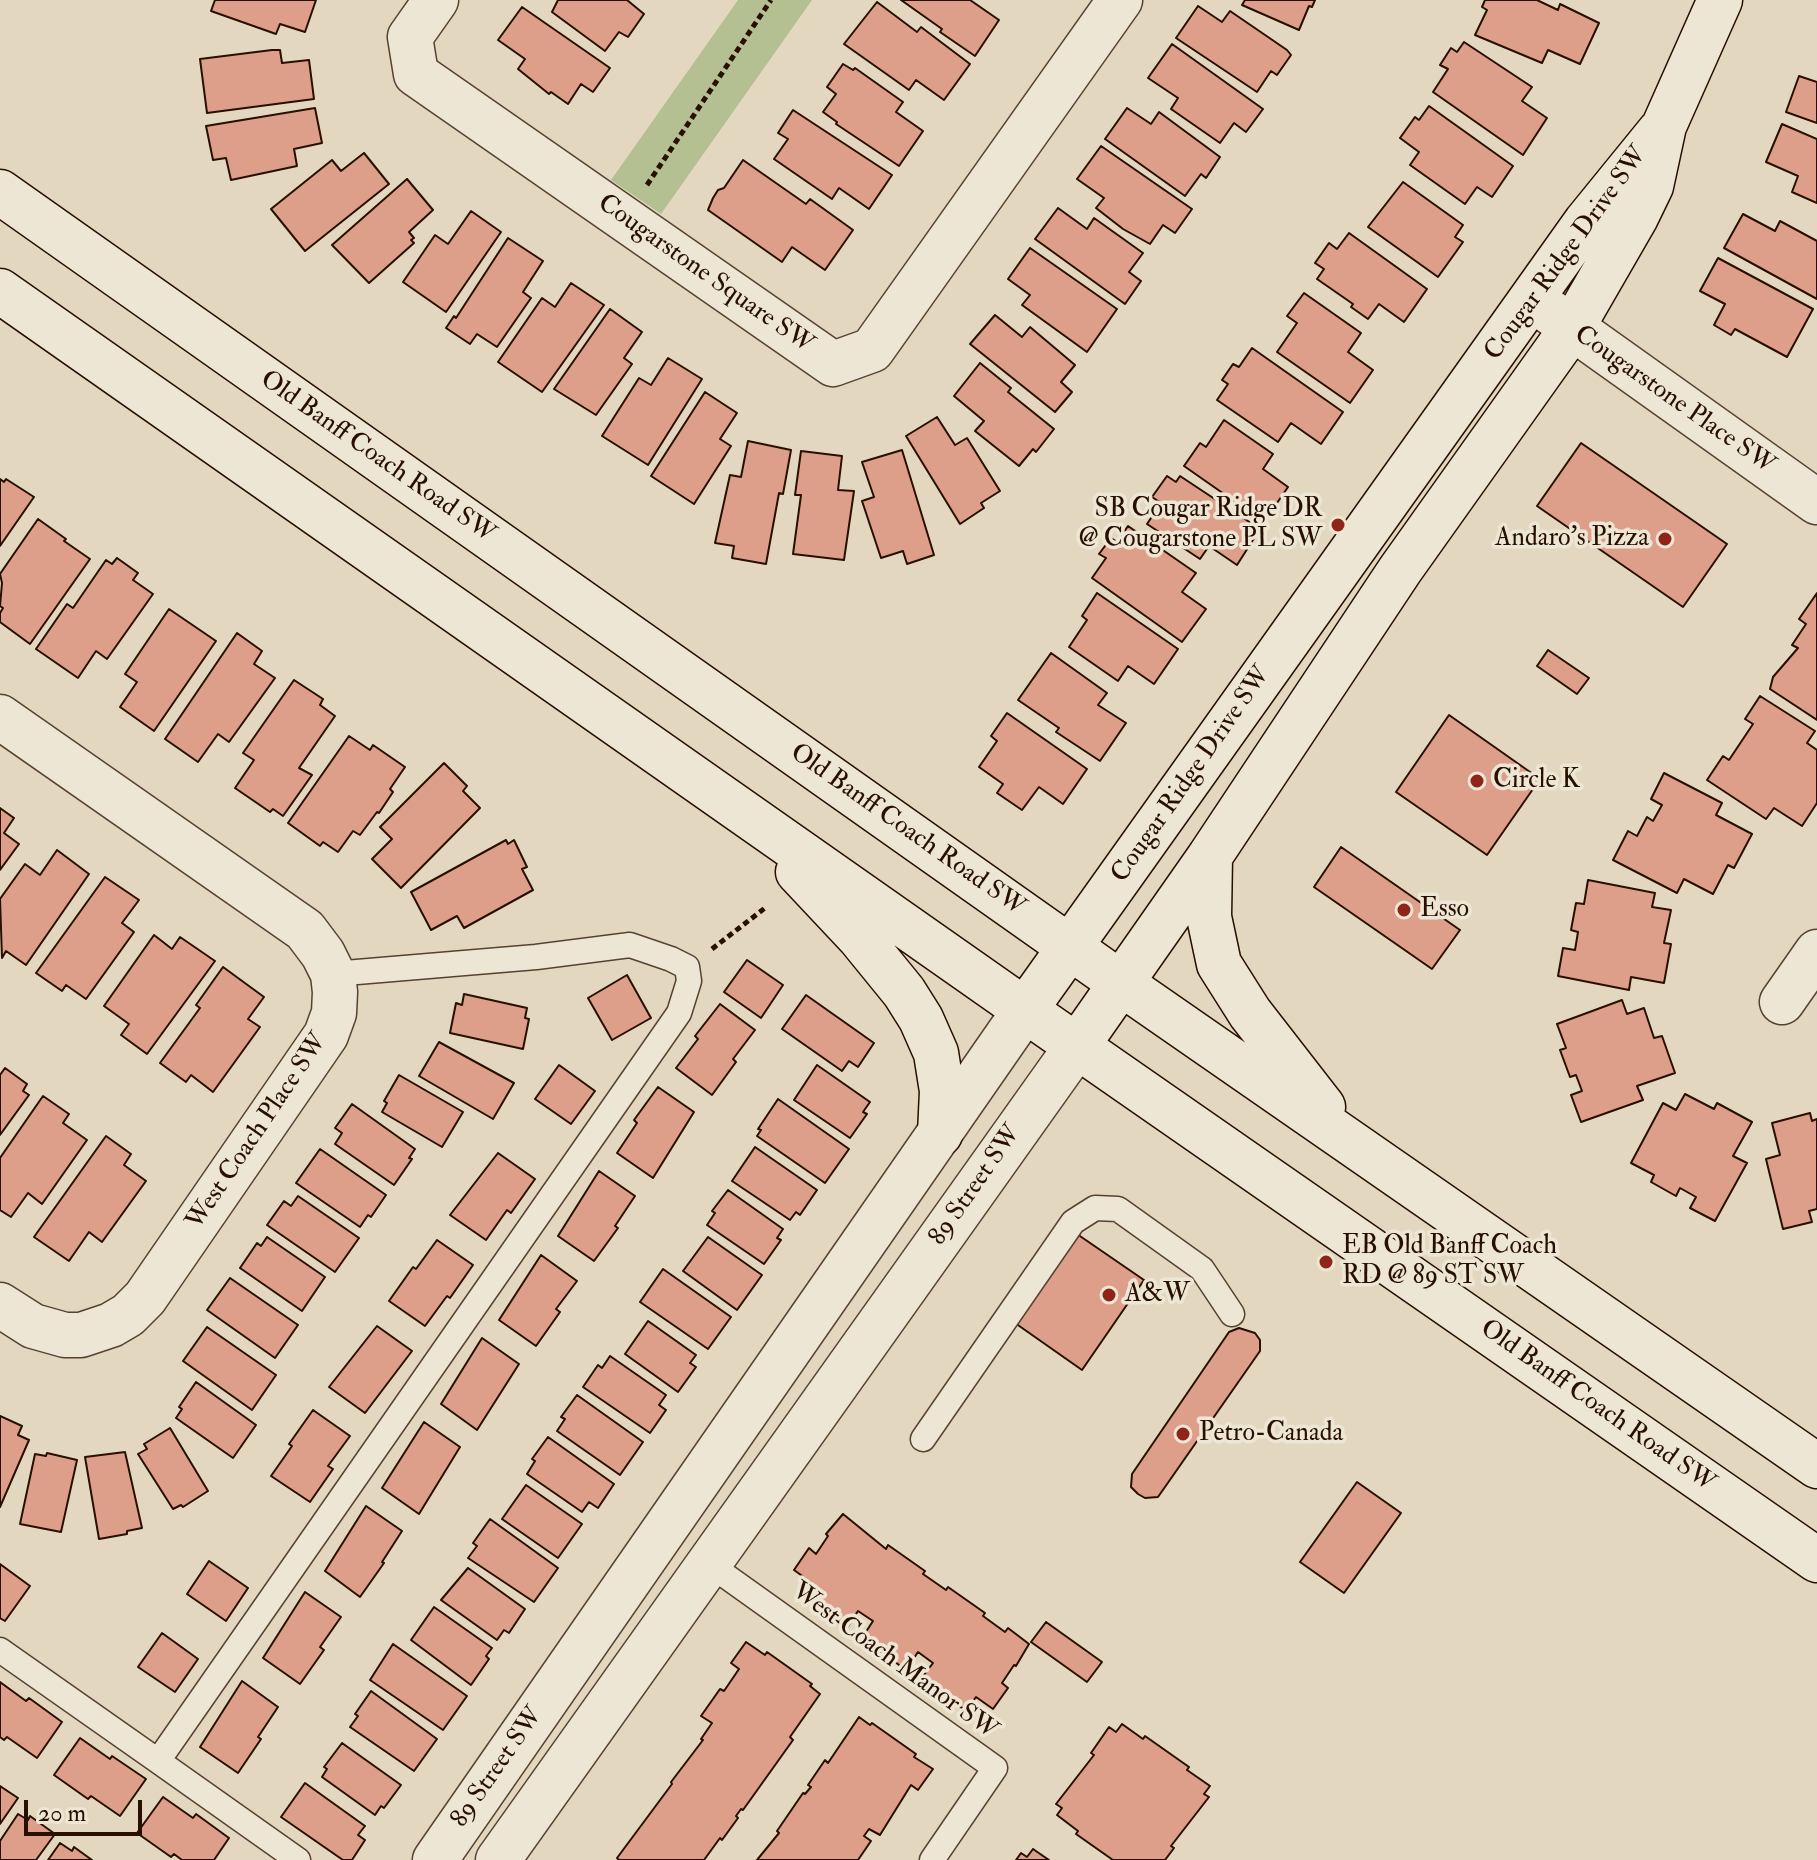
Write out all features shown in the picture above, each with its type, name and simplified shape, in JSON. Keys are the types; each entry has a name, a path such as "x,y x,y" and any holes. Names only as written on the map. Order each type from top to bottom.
{"street":[{"name":"Cougarstone Square SW","path":"436,0 410,37 416,74 833,364 872,350 1120,0"},
{"name":"Cougar Ridge Drive SW","path":"1122,984 1400,570 1572,328 1651,186 1664,126 1720,0"},
{"name":"Cougar Ridge Drive SW","path":"1025,1010 1595,210 1664,126"},
{"name":"Old Banff Coach Road SW","path":"0,192 1122,984 1817,1466"},
{"name":"Old Banff Coach Road SW","path":"0,291 1025,1010 1817,1560"},
{"name":"Cougarstone Place SW","path":"1532,299 1817,502"},
{"path":"1359,539 1400,570"},
{"path":"0,717 305,930 333,974"},
{"path":"737,806 860,938 904,992 921,1019 936,1053 942,1091 940,1134"},
{"path":"1210,856 1209,917 1219,964 1250,1013 1354,1145"},
{"path":"1782,1002 1817,952"},
{"name":"West Coach Place SW","path":"0,1305 33,1326 65,1335 81,1335 111,1325 128,1315 145,1298 326,1035 334,1013 333,974"},
{"name":"89 Street SW","path":"498,1860 1122,984"},
{"name":"89 Street SW","path":"435,1860 1025,1010"},
{"path":"785,1356 832,1391"},
{"path":"562,1677 605,1707"}],"lane":[{"path":"158,1761 679,1013 689,981 687,967 630,945 536,957 333,974"},
{"path":"923,1439 1073,1222 1095,1208 1118,1209 1202,1269 1232,1314"},
{"name":"West Coach Manor SW","path":"709,1564 995,1768 932,1860"},
{"path":"0,1650 298,1860"}],"path":[{"path":"623,218 771,0"},
{"path":"687,967 765,908"}],"green space":[{"path":"738,0 812,0 661,214 611,180"}],"building":[{"path":"215,0 316,0 305,32 280,24 276,34 211,11"},
{"path":"558,0 627,0 644,14 628,37 619,32 605,51 552,12"},
{"path":"901,0 970,0 999,20 975,56"},
{"path":"1245,0 1315,0 1312,7 1309,6 1299,30 1242,5"},
{"path":"1485,0 1537,0 1558,10 1560,4 1599,23 1580,64 1548,50 1542,63 1475,35 1487,10 1482,7"},
{"path":"877,2 917,32 921,27 970,64 944,100 916,80 909,90 844,44"},
{"path":"1198,6 1222,22 1230,11 1291,55 1277,75 1271,71 1257,92 1176,38"},
{"path":"522,7 610,68 593,92 581,84 568,104 551,92 549,94 518,69 525,59 498,40"},
{"path":"1464,42 1532,87 1522,101 1547,118 1523,155 1433,92 1448,69 1440,65 1451,48 1457,52"},
{"path":"1172,44 1263,109 1246,132 1234,123 1220,143 1171,109 1178,98 1148,78"},
{"path":"280,50 282,63 309,60 314,99 207,113 200,59"},
{"path":"843,64 853,70 855,68 903,102 896,112 923,131 899,166 823,112 836,94 827,87"},
{"path":"1799,76 1817,82 1817,123 1786,112"},
{"path":"1429,106 1513,166 1492,197 1477,187 1465,204 1410,165 1419,152 1400,138 1415,117 1419,120"},
{"path":"315,108 322,143 294,149 297,166 231,180 226,158 213,160 206,126"},
{"path":"1127,108 1151,124 1159,112 1220,157 1206,178 1201,174 1185,196 1105,139"},
{"path":"793,110 892,175 869,209 839,188 832,199 774,159 788,139 778,133"},
{"path":"1782,124 1817,139 1817,203 1792,192 1798,176 1766,162"},
{"path":"1101,146 1192,209 1175,233 1163,225 1150,244 1123,229 1096,208 1104,198 1077,179"},
{"path":"364,153 389,184 305,251 271,209 332,160 341,171"},
{"path":"743,160 806,204 810,199 853,230 825,270 792,247 782,262 708,210 718,190 724,188"},
{"path":"407,179 433,210 409,232 414,243 369,283 332,245"},
{"path":"1403,182 1463,225 1455,237 1463,242 1438,277 1368,227"},
{"path":"1058,208 1087,229 1094,218 1143,253 1129,272 1141,281 1125,304 1035,239"},
{"path":"471,211 501,232 446,312 403,282 435,235 448,244"},
{"path":"1743,214 1775,231 1780,221 1817,241 1817,299 1724,248"},
{"path":"1349,233 1427,289 1404,322 1379,304 1368,319 1351,307 1353,304 1317,279 1324,269 1315,263 1329,243 1337,249"},
{"path":"508,238 543,261 523,292 531,298 497,347 477,334 470,344 446,328 454,316 456,318"},
{"path":"1030,248 1117,309 1087,352 1022,305 1030,295 1008,279"},
{"path":"1718,258 1813,309 1787,357 1735,329 1731,335 1714,325 1725,304 1700,291"},
{"path":"571,283 604,305 542,392 498,362 542,298 555,307"},
{"path":"1304,293 1361,333 1348,352 1373,370 1350,403 1277,352 1297,323 1287,316"},
{"path":"610,309 642,332 624,358 632,364 596,415 554,389"},
{"path":"995,315 1022,337 1030,327 1075,365 1061,382 1072,392 1055,412 970,344"},
{"path":"1252,348 1343,412 1321,444 1291,423 1278,442 1217,400 1228,384 1222,380 1233,364 1239,367"},
{"path":"668,358 702,379 648,465 602,436 639,378 651,385"},
{"path":"980,363 1011,388 1008,392 1054,429 1036,452 1033,449 1019,466 975,431 984,421 954,396"},
{"path":"705,392 737,413 720,439 731,446 694,504 651,476"},
{"path":"937,417 955,445 967,438 1000,491 981,503 984,508 960,524 906,436"},
{"path":"1224,420 1273,454 1263,469 1288,487 1264,522 1184,466 1200,443 1206,447"},
{"path":"748,441 791,450 783,494 779,493 766,564 732,558 734,546 715,543 730,475 741,477"},
{"path":"1581,443 1727,544 1683,607 1537,506"},
{"path":"902,450 934,555 907,564 903,551 881,558 862,501 874,497 862,462"},
{"path":"801,451 842,456 838,490 854,491 844,560 793,554 801,495 795,495"},
{"path":"1167,476 1176,482 1180,476 1260,529 1237,565 1209,546 1200,559 1147,524 1161,503 1152,497"},
{"path":"0,479 4,482 6,479 34,497 0,546"},
{"path":"38,519 90,559 30,644 0,622 3,608 0,606 0,574"},
{"path":"1128,526 1196,573 1182,592 1206,609 1182,642 1092,578 1106,558 1099,554 1111,538 1117,542"},
{"path":"117,558 138,573 133,580 153,594 107,659 96,651 78,678 36,649 67,604 73,608 106,560 112,564"},
{"path":"1097,593 1178,649 1154,684 1128,666 1118,681 1069,647 1087,620 1082,616"},
{"path":"1817,593 1817,720 1770,689 1773,677 1798,648 1792,645 1806,624 1799,619"},
{"path":"169,609 216,641 154,731 120,707 137,682 125,674"},
{"path":"237,633 262,651 254,664 275,678 229,742 218,734 198,762 165,739"},
{"path":"1548,650 1589,678 1577,694 1537,666"},
{"path":"1051,653 1107,693 1098,705 1126,723 1100,761 1056,732 1059,728 1018,700"},
{"path":"294,680 323,699 320,705 335,716 299,768 312,775 283,816 273,809 270,812 235,788 254,760 243,753"},
{"path":"1760,696 1815,731 1807,743 1817,750 1817,803 1802,826 1774,808 1766,819 1707,780 1723,756 1729,760 1753,724 1745,719"},
{"path":"1007,713 1087,769 1063,804 1039,787 1022,810 997,793 1003,784 979,767 997,741 991,736"},
{"path":"1449,715 1540,779 1487,855 1396,792"},
{"path":"349,736 370,750 373,745 405,767 379,813 360,835 353,831 338,852 323,842 320,846 288,823"},
{"path":"444,763 467,786 463,791 480,808 401,888 372,859 392,839 380,827"},
{"path":"1664,773 1722,803 1716,815 1752,834 1734,868 1728,865 1713,894 1684,879 1677,893 1613,860 1628,831 1637,836 1647,817 1653,821 1662,805 1651,799"},
{"path":"0,808 14,818 4,833 19,844 0,870"},
{"path":"506,840 508,844 514,840 527,867 522,869 533,890 464,928 457,916 431,930 411,892"},
{"path":"1341,847 1460,930 1432,969 1314,887"},
{"path":"57,850 89,874 26,965 6,951 2,958 0,899 25,864 40,875"},
{"path":"105,877 139,900 122,923 134,932 86,999 66,985 62,991 36,973"},
{"path":"1588,880 1655,893 1652,907 1671,910 1664,943 1671,944 1664,983 1631,977 1629,990 1558,976 1563,948 1575,950 1578,932 1571,930 1576,903 1584,904"},
{"path":"154,935 172,949 180,937 215,961 147,1054 121,1035 129,1024 104,1006"},
{"path":"747,960 783,985 761,1018 724,992"},
{"path":"223,967 264,997 248,1019 260,1027 213,1092 191,1075 186,1082 160,1063 200,1008 196,1005"},
{"path":"627,975 651,1018 612,1040 588,998"},
{"path":"464,994 527,1008 525,1018 529,1019 523,1049 450,1033 456,1003 462,1005"},
{"path":"806,995 874,1043 858,1067 849,1061 842,1071 782,1029"},
{"path":"1622,1000 1627,1014 1644,1008 1654,1038 1662,1036 1675,1073 1637,1086 1643,1100 1581,1122 1571,1095 1582,1091 1576,1075 1570,1077 1560,1050 1566,1048 1557,1024"},
{"path":"720,1004 755,1030 712,1095 676,1068 698,1039 695,1036"},
{"path":"439,1042 514,1083 493,1119 419,1076"},
{"path":"559,1065 595,1091 571,1124 535,1099"},
{"path":"817,1065 870,1102 863,1112 867,1114 850,1138 794,1100"},
{"path":"5,1068 27,1084 23,1091 29,1095 0,1135 0,1075"},
{"path":"399,1075 463,1112 442,1147 382,1112 387,1103 384,1101"},
{"path":"658,1087 694,1112 653,1178 617,1153 637,1123 634,1120"},
{"path":"1685,1094 1714,1109 1717,1103 1752,1122 1733,1156 1747,1163 1715,1221 1690,1208 1696,1197 1680,1188 1676,1196 1651,1182 1654,1175 1631,1163 1663,1103 1676,1110"},
{"path":"43,1096 69,1114 63,1123 87,1140 42,1204 28,1193 11,1217 0,1210 0,1158"},
{"path":"778,1099 849,1149 825,1183 757,1136 761,1130 758,1129"},
{"path":"352,1104 415,1149 409,1158 412,1159 394,1185 335,1144 342,1133 335,1128"},
{"path":"1810,1113 1812,1121 1817,1119 1817,1209 1809,1211 1812,1222 1783,1229 1766,1159 1780,1155 1772,1123"},
{"path":"106,1136 131,1154 124,1165 146,1181 102,1242 89,1232 69,1261 34,1237"},
{"path":"755,1147 817,1190 800,1215 796,1212 790,1220 732,1181"},
{"path":"320,1149 386,1195 360,1227 296,1183"},
{"path":"498,1153 535,1179 511,1213 507,1210 486,1240 450,1215"},
{"path":"599,1171 635,1196 615,1226 618,1228 594,1261 558,1236"},
{"path":"728,1190 783,1229 777,1238 781,1240 764,1264 707,1225 715,1213 712,1211"},
{"path":"298,1196 359,1238 335,1272 267,1225 284,1201 291,1206"},
{"path":"1077,1234 1144,1280 1082,1370 1015,1323"},
{"path":"267,1237 325,1277 302,1311 240,1268 257,1243 261,1246"},
{"path":"708,1237 762,1275 737,1310 683,1271"},
{"path":"437,1240 473,1265 425,1326 389,1301"},
{"path":"541,1255 577,1281 556,1309 560,1312 536,1346 499,1320"},
{"path":"663,1269 731,1317 708,1349 640,1302"},
{"path":"230,1278 298,1325 275,1358 207,1310"},
{"path":"648,1321 696,1355 690,1363 696,1367 678,1392 625,1354"},
{"path":"377,1326 412,1351 365,1413 329,1387"},
{"path":"207,1327 276,1375 252,1410 183,1361"},
{"path":"1239,1328 1255,1333 1260,1340 1260,1351 1158,1497 1145,1498 1138,1494 1131,1487 1132,1474 1229,1332"},
{"path":"482,1338 519,1364 477,1430 441,1404"},
{"path":"610,1356 666,1395 659,1405 666,1410 650,1433 583,1387 598,1365 602,1368"},
{"path":"196,1382 256,1425 233,1458 176,1418 182,1409 179,1407"},
{"path":"577,1395 643,1442 620,1475 557,1431 565,1419 561,1417"},
{"path":"313,1410 350,1436 328,1466 333,1469 310,1502 271,1476"},
{"path":"0,1416 22,1426 18,1435 29,1440 0,1507"},
{"path":"424,1422 460,1447 419,1514 382,1488"},
{"path":"170,1428 208,1491 183,1507 173,1509 138,1454 147,1449 144,1444"},
{"path":"548,1437 614,1484 598,1508 589,1502 582,1512 527,1474 535,1461 532,1459"},
{"path":"125,1452 142,1528 99,1539 85,1457"},
{"path":"47,1453 77,1460 61,1532 20,1524 35,1454 46,1456"},
{"path":"1357,1482 1401,1513 1344,1593 1300,1562"},
{"path":"526,1485 582,1524 558,1558 502,1519"},
{"path":"366,1506 402,1531 360,1597 325,1571"},
{"path":"843,1514 886,1549 888,1545 925,1571 923,1574 985,1613 983,1616 1005,1632 1008,1628 1029,1644 1002,1683 1008,1688 993,1709 976,1697 966,1711 921,1679 933,1663 918,1652 906,1670 862,1638 873,1621 858,1611 847,1628 802,1597 812,1583 794,1570 809,1548 816,1554 828,1536 826,1534"},
{"path":"490,1519 558,1568 534,1602 468,1558 477,1546 473,1543"},
{"path":"209,1561 248,1588 226,1621 187,1594"},
{"path":"0,1564 30,1586 5,1621 0,1618"},
{"path":"468,1568 525,1609 509,1633 504,1630 497,1640 441,1600"},
{"path":"305,1592 341,1617 320,1647 324,1650 300,1684 263,1658"},
{"path":"434,1607 492,1648 486,1656 489,1659 471,1685 411,1640"},
{"path":"1046,1622 1102,1662 1087,1682 1031,1642"},
{"path":"162,1633 198,1659 175,1692 138,1667"},
{"path":"746,1642 765,1655 767,1652 812,1684 810,1686 820,1694 790,1737 793,1740 736,1816 738,1818 722,1840 720,1838 704,1860 619,1860 617,1858 703,1740 712,1723 701,1716 739,1669 731,1663"},
{"path":"393,1644 467,1696 443,1730 370,1680"},
{"path":"242,1681 278,1707 238,1773 200,1747"},
{"path":"0,1682 62,1722 37,1758 7,1737 4,1740 0,1737"},
{"path":"371,1691 437,1739 414,1771 350,1727"},
{"path":"859,1717 870,1725 872,1723 933,1769 918,1790 911,1785 880,1835 869,1829 864,1836 871,1841 858,1860 757,1860 779,1833 777,1831 803,1793 811,1787 808,1785 825,1760 828,1763"},
{"path":"1122,1724 1189,1767 1187,1770 1210,1786 1204,1794 1209,1797 1171,1846 1174,1848 1165,1860 1113,1860 1076,1834 1078,1831 1057,1815 1062,1808 1056,1804 1094,1755 1091,1753 1109,1727 1116,1732"},
{"path":"80,1738 146,1779 120,1816 91,1796 88,1799 54,1775"},
{"path":"342,1743 401,1785 375,1815 322,1777 327,1769 324,1767"},
{"path":"305,1783 365,1826 358,1835 365,1840 352,1860 343,1860 281,1817"},
{"path":"0,1786 18,1798 0,1824"},
{"path":"163,1797 193,1818 196,1814 229,1838 214,1860 182,1860 174,1854 171,1857 137,1833"},
{"path":"18,1814 28,1820 30,1816 55,1834 36,1860 0,1860 0,1841"},
{"path":"60,1843 72,1851 74,1847 92,1860 48,1860"},
{"path":"1033,1849 1049,1860 1016,1860 1021,1853 1027,1857"}],"place":[{"name":"SB Cougar Ridge DR @ Cougarstone PL SW","path":"1338,525"},
{"name":"Andaro's Pizza","path":"1665,539"},
{"name":"Circle K","path":"1477,781"},
{"name":"Esso","path":"1404,910"},
{"name":"EB Old Banff Coach RD @ 89 ST SW","path":"1326,1262"},
{"name":"A&W","path":"1109,1295"},
{"name":"Petro-Canada","path":"1183,1434"}]}
